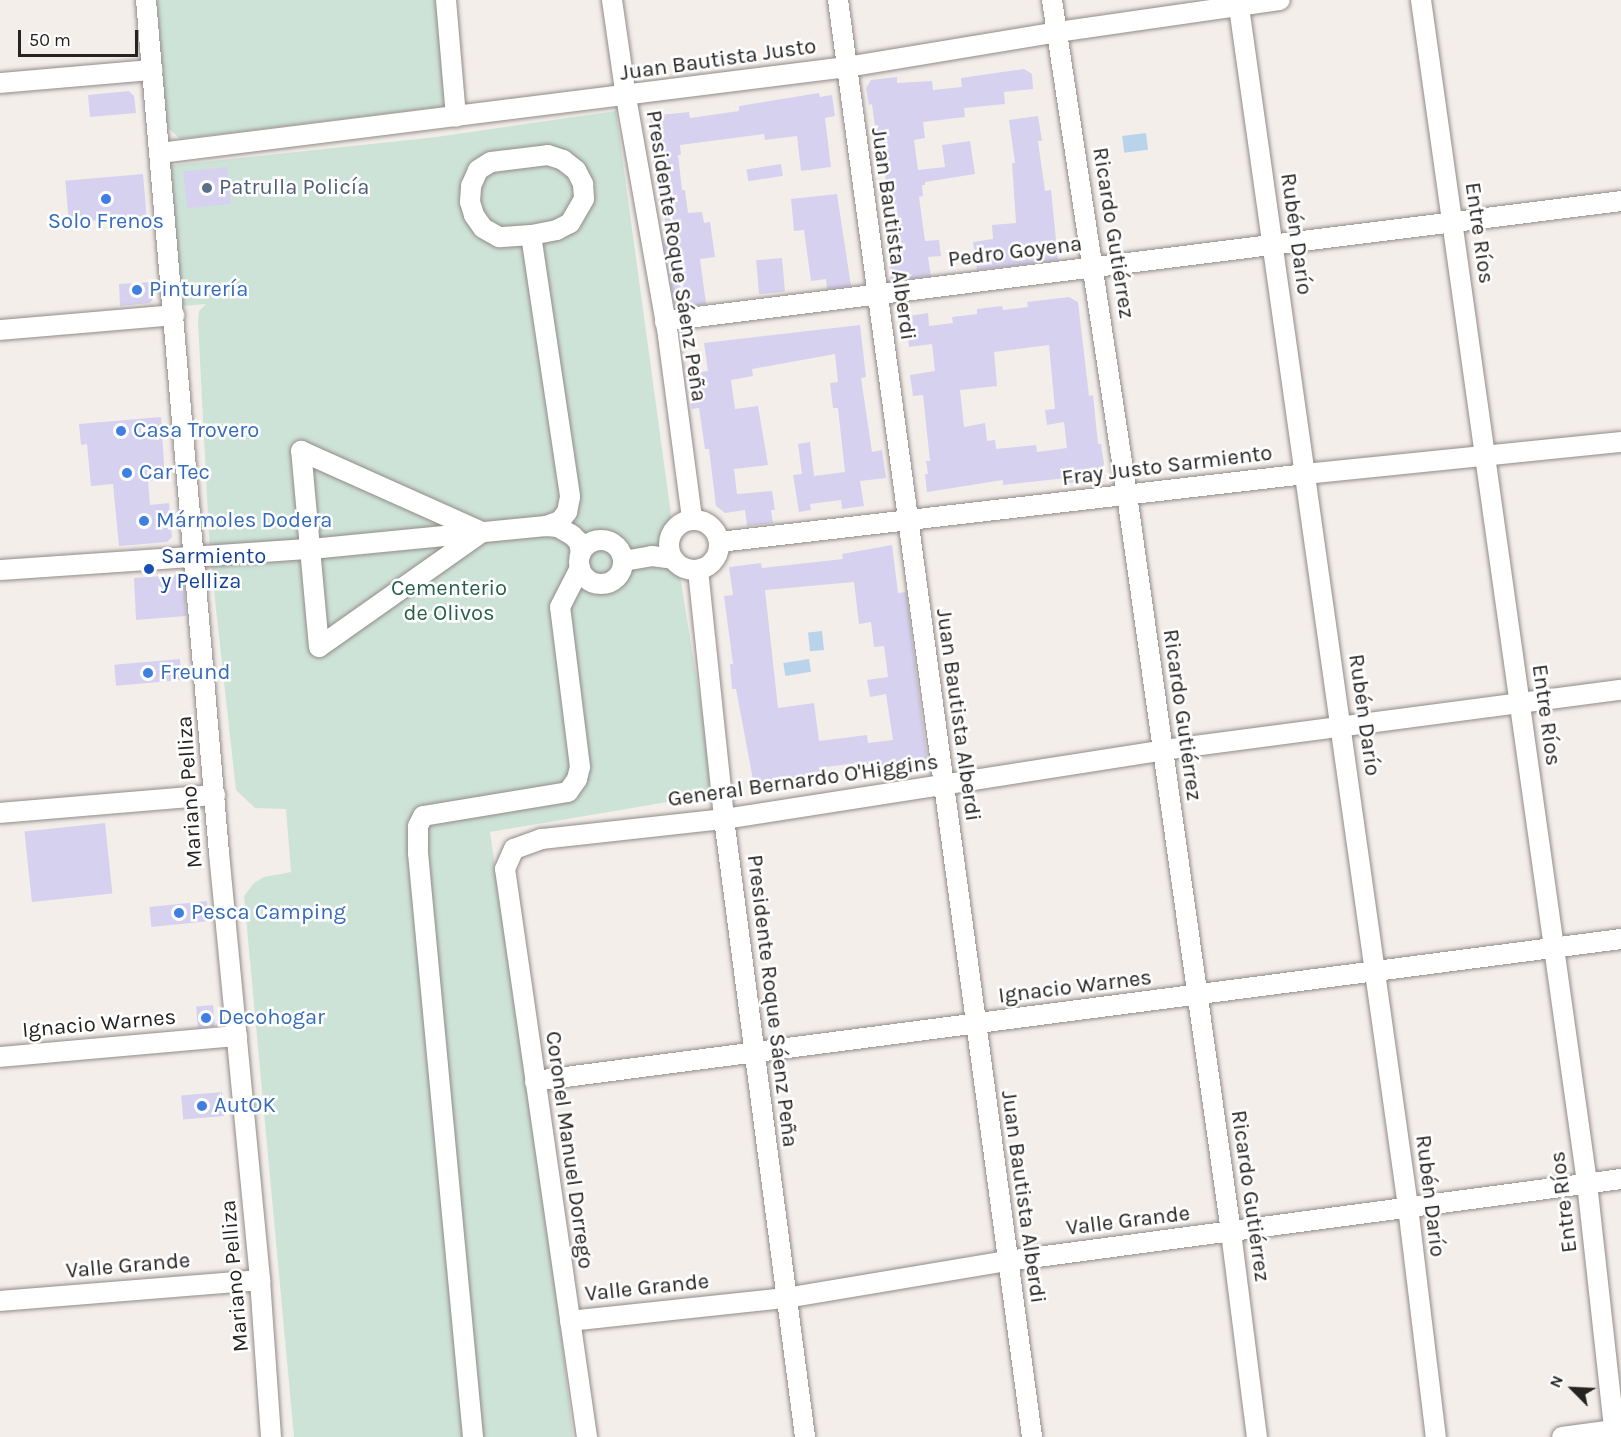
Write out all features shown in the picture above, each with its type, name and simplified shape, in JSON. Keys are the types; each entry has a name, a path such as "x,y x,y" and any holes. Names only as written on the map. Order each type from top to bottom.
{"street":[{"name":"Mariano Pelliza","path":"146,0 260,1280 271,1437"},
{"path":"446,0 456,117"},
{"name":"Presidente Roque Sáenz Peña","path":"612,0 626,97 665,321 692,519"},
{"name":"Juan Bautista Alberdi","path":"838,0 1032,1437"},
{"name":"Ricardo Gutiérrez","path":"1052,0 1127,495 1231,1232 1257,1437"},
{"name":"Juan Bautista Justo","path":"159,153 626,97 847,67 1239,3 1280,0"},
{"name":"Entre Ríos","path":"1421,0 1587,1183 1617,1432"},
{"name":"Rubén Darío","path":"1239,3 1408,1207 1436,1437"},
{"path":"0,83 152,70"},
{"path":"548,155 563,160 576,170 583,184 584,199 579,212 570,223 557,231 531,235 499,237 483,228 474,215 470,202 471,186 478,170 490,162 548,155"},
{"name":"Pedro Goyena","path":"665,321 1621,201"},
{"path":"531,235 570,497 567,512 560,521 546,526"},
{"path":"0,330 174,315"},
{"name":"Fray Justo Sarmiento","path":"720,542 1305,474 1621,442"},
{"path":"301,451 482,532 319,647 301,451"},
{"path":"624,561 652,556 673,560 682,568 699,570 706,568 717,557 720,542 717,534 707,523 692,519 678,526 669,540 652,556"},
{"path":"0,570 195,555 311,549 546,526 558,527 579,542 580,560 587,579 594,583 608,583 619,575 624,561 619,548 606,540 591,542 580,560 560,607 580,767 577,779 568,792 423,816 418,826 419,865 473,1437"},
{"path":"669,540 673,560"},
{"name":"Presidente Roque Sáenz Peña","path":"699,570 724,819 805,1437"},
{"name":"General Bernardo O'Higgins","path":"505,870 514,849 543,839 724,819 1163,750 1621,690"},
{"path":"0,813 215,795"},
{"name":"Coronel Manuel Dorrego","path":"505,870 587,1437"},
{"name":"Ignacio Warnes","path":"535,1082 1621,939"},
{"name":"Ignacio Warnes","path":"0,1056 237,1036"},
{"name":"Valle Grande","path":"570,1321 786,1298 1008,1261 1621,1179"},
{"name":"Valle Grande","path":"0,1301 260,1280"},
{"path":"1562,1437 1617,1432"}],"green space":[{"path":"157,0 438,0 448,106 180,139 166,126"},
{"name":"Cementerio de Olivos","path":"616,111 675,544 715,794 490,832 560,1323 573,1437 294,1437 244,896 254,883 264,877 291,872 286,809 255,808 236,790 210,555 198,322 199,311 206,304 183,306 165,166 436,137"}],"water":[{"path":"1146,133 1148,150 1124,153 1122,136"},
{"path":"822,631 824,650 810,651 808,632"},
{"path":"809,659 811,672 785,676 783,663"}],"building":[{"path":"1024,69 1032,74 1033,89 1004,92 1005,104 964,108 965,117 923,122 925,138 914,140 918,170 945,167 942,145 970,141 975,174 925,182 925,185 922,185 923,196 919,197 925,241 939,240 941,256 928,257 931,276 891,281 883,212 889,211 884,163 880,164 872,104 869,105 866,88 871,80 897,77 897,83 932,81 933,90 962,87 961,78"},
{"path":"129,91 134,96 136,113 90,117 88,95"},
{"path":"819,93 820,97 832,95 835,116 825,118 831,167 801,171 797,136 765,140 764,134 680,145 681,155 678,155 682,190 685,190 688,213 702,212 704,223 710,222 715,257 700,259 706,304 675,308 663,239 667,238 663,202 659,203 650,116 689,112 690,118 739,111 739,106"},
{"path":"1038,116 1042,141 1038,141 1045,191 1051,190 1058,260 977,270 973,242 993,239 992,225 1016,223 1012,163 1015,163 1009,120"},
{"path":"781,164 783,176 748,181 746,169"},
{"name":"Patrulla Policía","path":"227,167 231,204 187,208 183,172"},
{"name":"Solo Frenos","path":"143,174 147,216 69,223 65,181"},
{"path":"837,194 851,286 827,289 826,279 811,281 804,230 794,231 791,199"},
{"path":"782,258 785,292 759,294 756,260"},
{"name":"Pinturería","path":"154,282 155,295 150,303 120,306 119,284"},
{"path":"1069,297 1078,302 1089,396 1093,395 1098,444 1101,444 1104,464 1096,480 1067,483 1066,478 1003,485 1003,480 927,492 926,461 930,461 923,395 913,396 910,375 935,371 932,344 909,347 906,321 909,316 928,313 929,326 953,323 952,317 977,314 977,309 1002,306 1003,310 1028,307 1027,302","holes":["1049,345 1055,409 1045,410 1047,425 1064,422 1067,448 1037,452 1036,445 996,449 995,440 987,441 985,423 964,427 960,390 997,386 994,352"]},
{"path":"860,325 866,377 861,378 872,452 882,450 886,478 860,481 864,506 842,509 841,500 810,504 811,510 799,512 793,475 802,474 798,444 810,442 814,476 845,472 838,408 833,408 830,383 838,382 835,354 752,369 753,376 731,380 735,409 758,406 768,465 734,469 737,494 772,491 775,510 771,510 773,523 747,526 745,510 725,513 716,506 709,449 705,449 699,408 692,409 687,374 708,371 704,343"},
{"path":"161,417 165,479 148,481 150,505 169,503 172,537 167,542 119,546 113,484 91,486 87,444 81,445 79,424"},
{"path":"892,545 898,593 906,592 928,765 872,775 870,764 859,766 858,763 825,767 826,773 805,776 805,778 754,785 736,689 732,689 730,664 733,664 724,596 733,595 729,567 761,563 762,568 843,559 842,554","holes":["854,582 859,624 871,622 874,647 884,646 888,677 867,680 870,697 886,694 893,740 868,743 867,735 819,741 814,703 778,708 765,590"]},
{"name":"Mármoles Dodera","path":"177,575 184,579 186,616 136,620 134,578"},
{"name":"Freund","path":"180,659 182,680 116,686 114,665"},
{"path":"105,823 112,894 32,902 24,831"},
{"name":"Pesca Camping","path":"207,901 209,921 151,927 149,907"},
{"name":"Decohogar","path":"213,1005 215,1026 198,1027 196,1006"},
{"name":"AutOK","path":"222,1092 224,1116 183,1119 181,1096"}],"place":[{"name":"Patrulla Policía","path":"207,188"},
{"name":"Solo Frenos","path":"106,199"},
{"name":"Pinturería","path":"137,290"},
{"name":"Casa Trovero","path":"121,431"},
{"name":"Car Tec","path":"127,473"},
{"name":"Mármoles Dodera","path":"144,521"},
{"name":"Sarmiento y Pelliza","path":"149,569"},
{"name":"Freund","path":"148,673"},
{"name":"Pesca Camping","path":"179,913"},
{"name":"Decohogar","path":"206,1018"},
{"name":"AutOK","path":"202,1106"}]}
